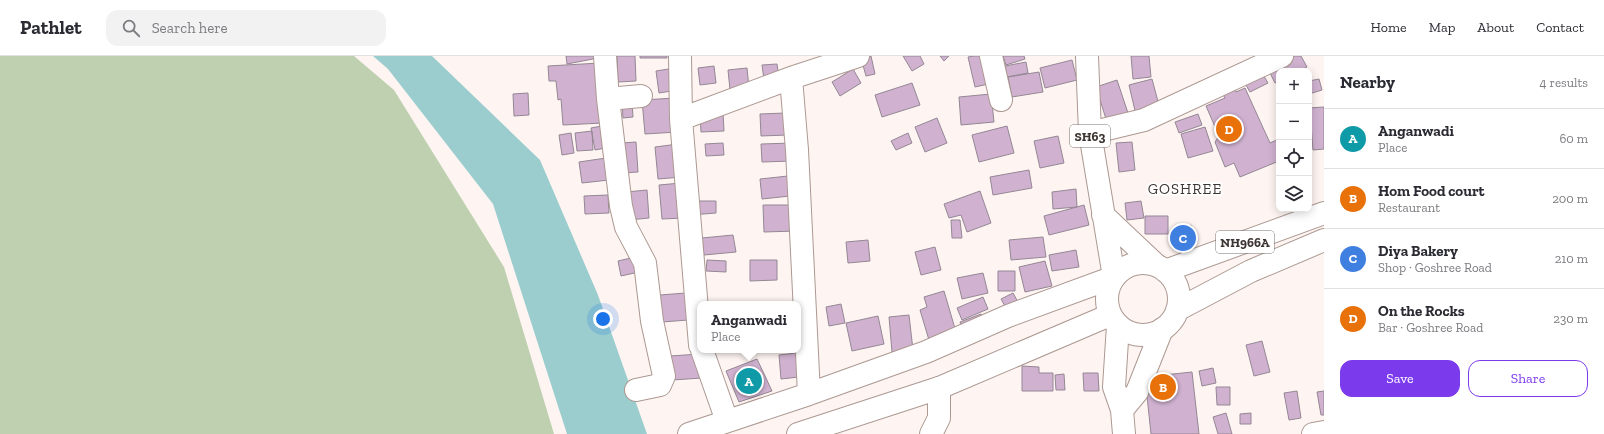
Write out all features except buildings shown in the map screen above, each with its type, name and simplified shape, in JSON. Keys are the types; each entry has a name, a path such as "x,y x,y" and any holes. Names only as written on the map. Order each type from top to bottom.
{"main road":[{"path":"605,56 608,99 621,206 626,227 645,263 652,321 664,376 660,385 636,390"},
{"path":"680,56 681,119 697,309"},
{"path":"681,119 791,78 858,56"},
{"path":"991,56 1001,100"},
{"name":"SH63","path":"1087,56 1090,133 1114,277"},
{"path":"1090,133 1144,120 1282,56"},
{"path":"791,78 797,150 809,394"},
{"path":"608,99 641,96"},
{"name":"NH966A","path":"1114,277 1122,269 1133,264 1144,262 1160,267 1324,212"},
{"path":"1103,215 1173,279 1178,289 1179,300 1177,310"},
{"name":"NH966A","path":"1162,329 1170,322 1177,310 1251,271 1324,240"},
{"path":"689,434 809,394 926,352 1008,316 1114,277"},
{"path":"1114,277 1107,294 1107,305 1114,320 1128,332 1151,334 1162,329"},
{"path":"798,434 939,388 1114,320"},
{"path":"1114,320 1114,387 1122,410 1124,434"},
{"path":"1122,410 1137,392 1162,329"},
{"path":"703,353 727,421"},
{"path":"931,434 939,418 939,388"},
{"path":"1313,434 1324,432"}],"green space":[{"path":"0,56 354,56 394,90 504,267 554,434 0,434"}],"water":[{"path":"373,56 432,56 540,160 598,295 647,434 567,434 493,204 388,69"}],"place":[{"name":"On the Rocks","path":"1229,129"},
{"name":"Diya Bakery","path":"1183,238"},
{"name":"Anganwadi","path":"749,381"},
{"name":"Hom Food court","path":"1163,387"}],"district":[{"name":"GOSHREE","path":"1185,189"}]}
